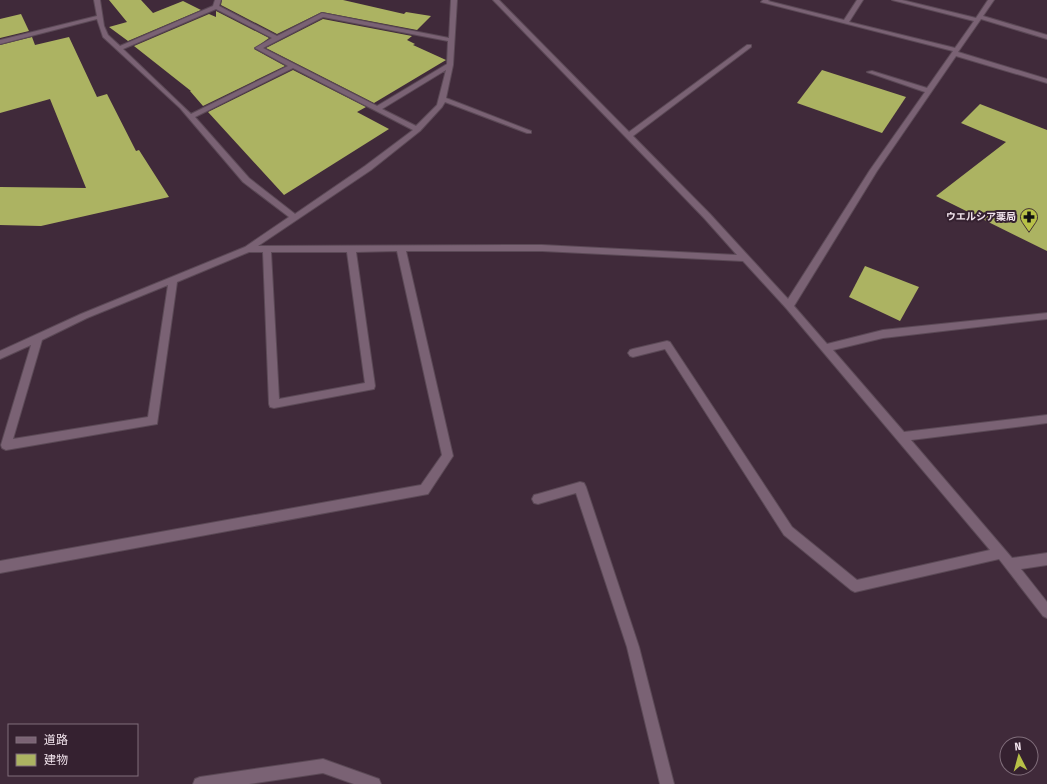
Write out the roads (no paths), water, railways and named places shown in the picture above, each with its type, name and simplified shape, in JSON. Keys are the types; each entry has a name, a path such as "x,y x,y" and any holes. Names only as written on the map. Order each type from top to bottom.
{"street":[{"path":"97,0 105,36 190,116 246,180 295,218"},
{"path":"216,7 218,0"},
{"path":"0,355 84,316 248,249 368,168 418,130 440,106 446,90 450,65 454,0"},
{"path":"496,0 707,216 789,306 1001,553 1047,612"},
{"path":"766,0 764,2 955,51 1047,81"},
{"path":"846,22 860,0"},
{"path":"895,0 1047,37"},
{"path":"789,306 874,170 991,0"},
{"path":"119,49 216,7"},
{"path":"216,7 277,38"},
{"path":"418,130 258,48 322,15 451,40"},
{"path":"0,42 100,17"},
{"path":"630,136 749,46"},
{"path":"377,109 450,65"},
{"path":"190,116 292,66"},
{"path":"870,72 929,90"},
{"path":"442,99 529,132"},
{"path":"248,249 542,248 745,258"},
{"path":"268,249 274,404 370,386 351,249"},
{"path":"0,567 424,490 448,456 401,249"},
{"path":"38,337 6,446 153,421 174,279"},
{"path":"826,348 883,334 1047,316"},
{"path":"633,352 667,345 788,531 855,586 1001,553"},
{"path":"902,437 1047,419"},
{"path":"538,499 580,487 633,647 667,784"},
{"path":"1010,564 1047,559"},
{"path":"200,784 323,766 374,784"}],"place":[{"name":"ウエルシア薬局","path":"1029,232"}]}
